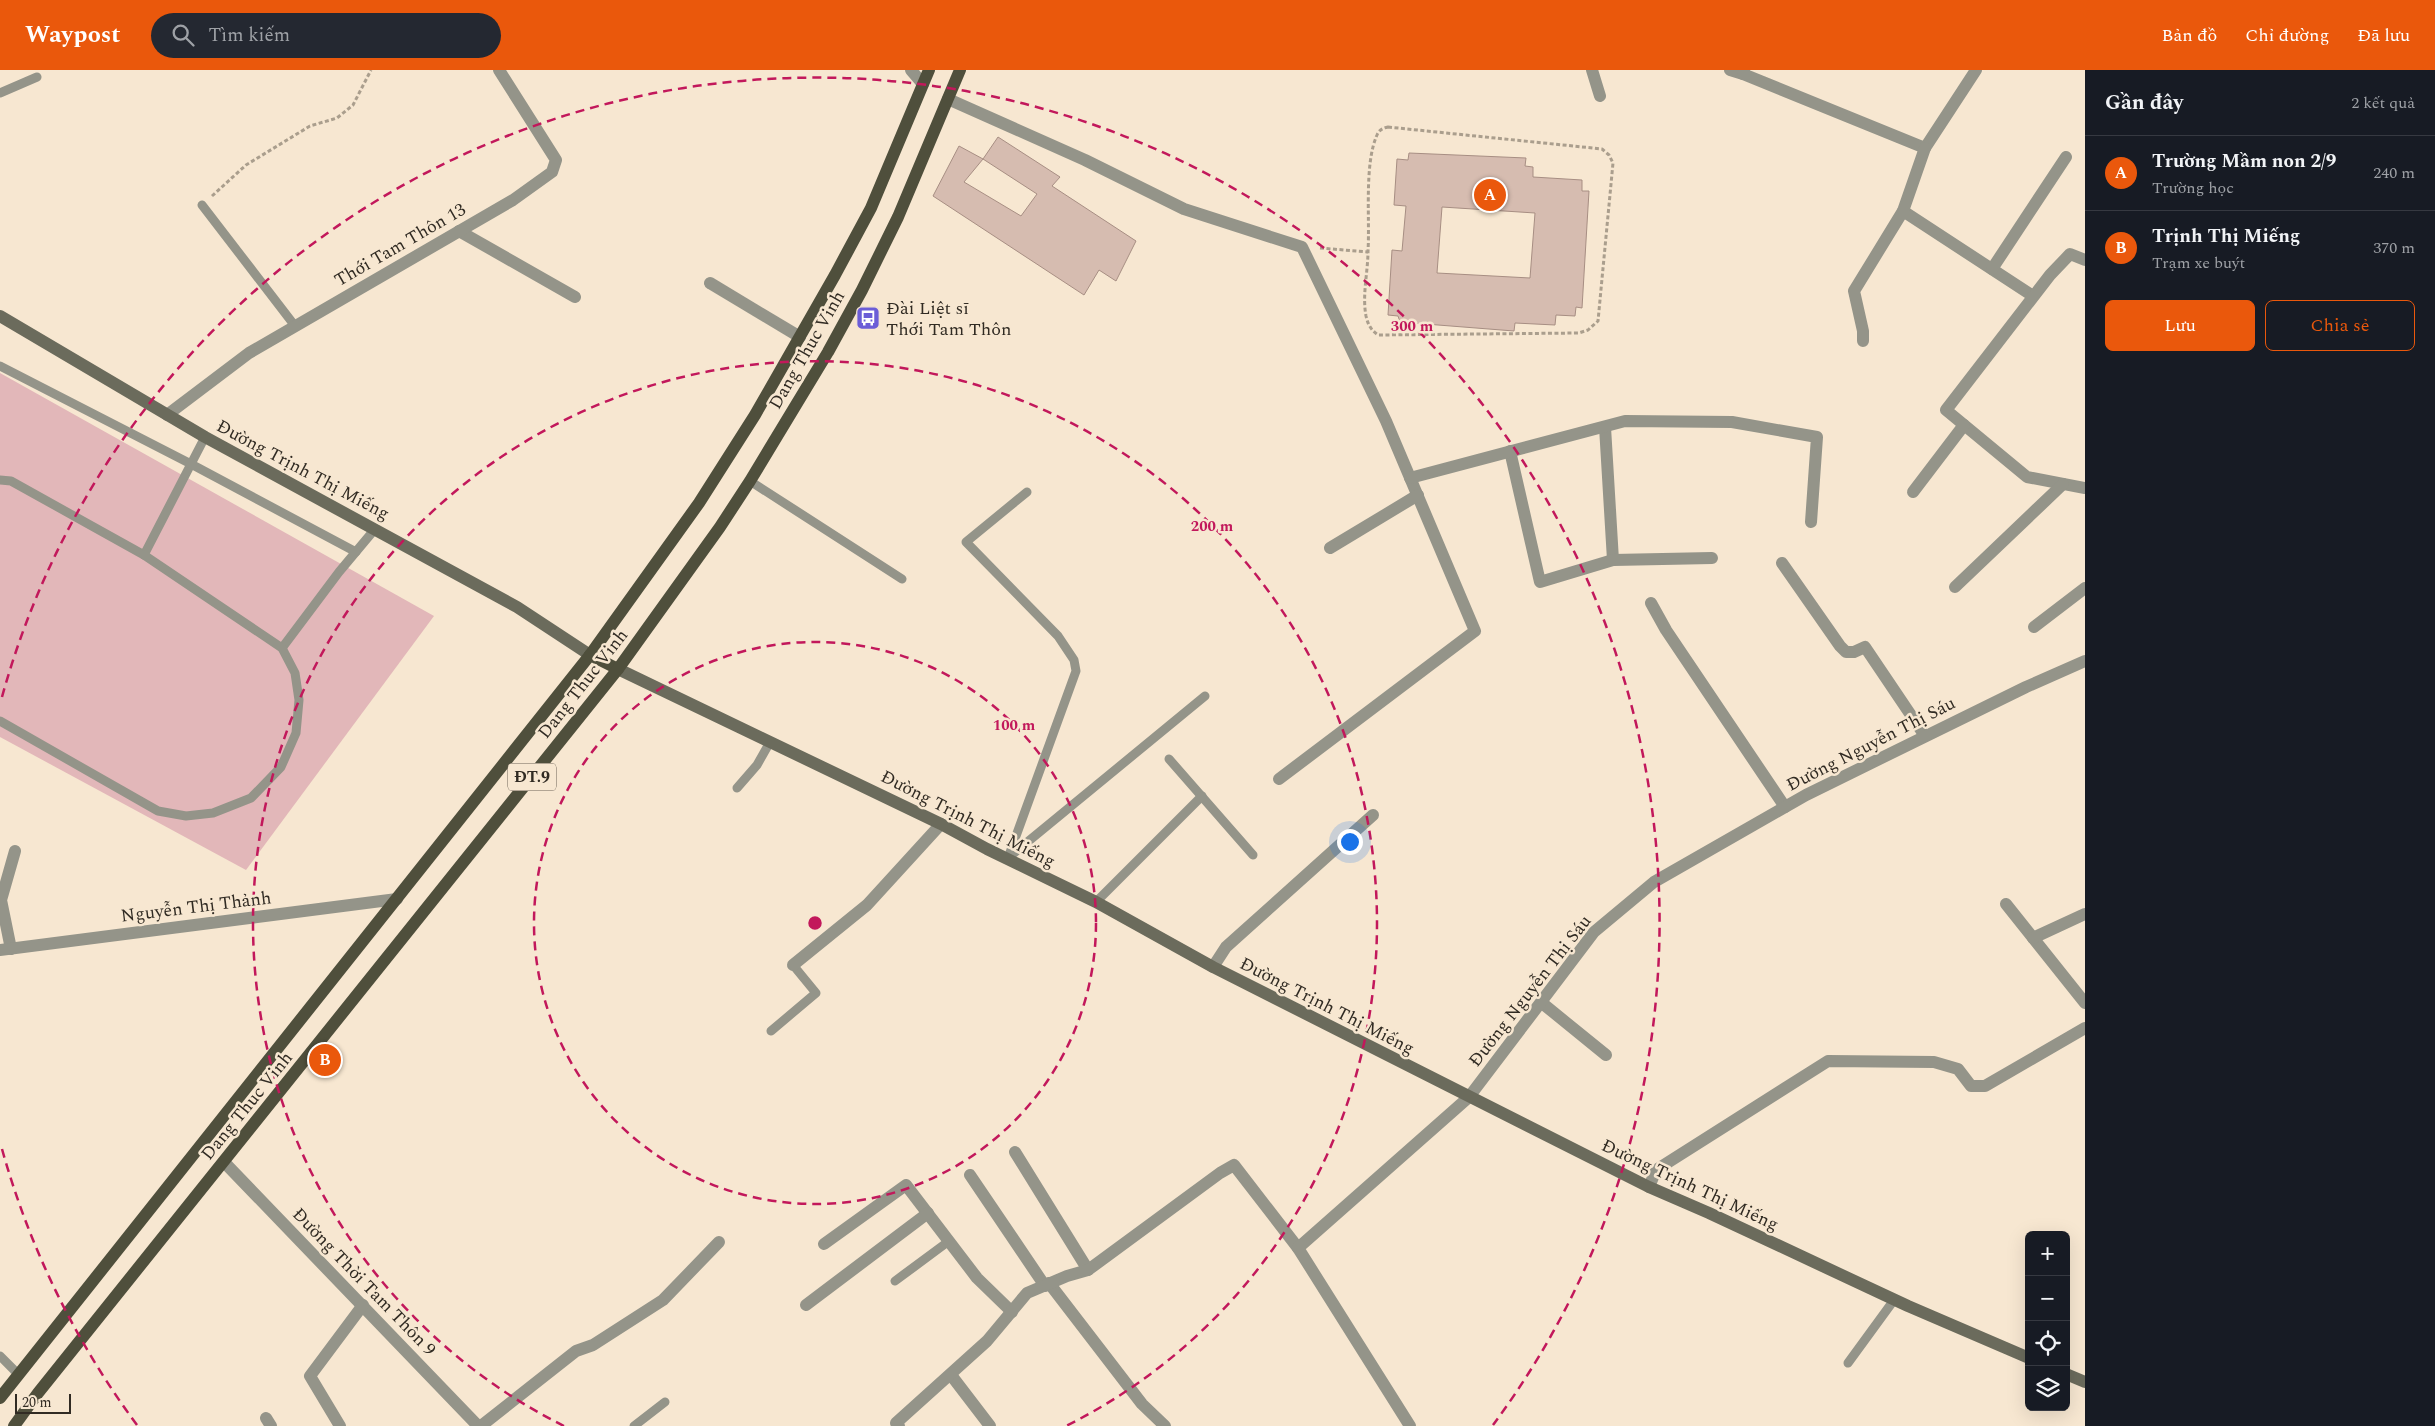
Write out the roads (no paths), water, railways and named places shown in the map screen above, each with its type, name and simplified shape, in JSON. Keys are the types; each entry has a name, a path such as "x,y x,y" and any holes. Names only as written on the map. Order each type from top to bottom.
{"main road":[{"name":"Dang Thuc Vinh","path":"0,1398 590,655 699,503 800,337 870,208 929,70"},
{"name":"Dang Thuc Vinh","path":"14,1426 38,1393 618,669 750,481 862,290 898,217 960,70"},
{"name":"Đường Trịnh Thị Miếng","path":"0,316 205,437 376,528 517,607 590,655"},
{"path":"590,655 618,669"},
{"name":"Đường Trịnh Thị Miếng","path":"618,669 941,824 1096,902 1213,967 1649,1188 1709,1213 1894,1300 2025,1356"},
{"path":"2070,1376 2085,1382"}],"street":[{"name":"Thới Tam Thôn 13","path":"167,415 248,353 512,200 552,172 556,160 499,70"},
{"path":"911,70 923,84"},
{"path":"1592,70 1600,96"},
{"path":"1730,70 1744,72 1924,148"},
{"path":"1863,341 1864,331 1854,291 1903,210 1924,148 1976,70"},
{"path":"948,99 1085,160 1184,209 1302,247 1386,421 1475,631 1279,778"},
{"path":"1992,269 2066,157"},
{"path":"1903,210 2033,296"},
{"path":"459,231 575,297"},
{"path":"2085,260 2070,254 2050,274 1946,410 2027,477 2085,488"},
{"path":"710,283 800,337"},
{"path":"1410,478 1625,421 1732,422 1818,437 1811,522"},
{"path":"1913,492 1964,425"},
{"path":"1605,427 1613,560"},
{"path":"1510,451 1540,582 1613,560 1712,558"},
{"path":"1955,587 2063,484"},
{"path":"1330,548 1418,495"},
{"path":"1782,563 1846,652 1854,652 1865,646 1925,736"},
{"path":"2034,627 2085,588"},
{"path":"1651,604 1666,630 1785,807"},
{"name":"Đường Nguyễn Thị Sáu","path":"1298,1248 1469,1097 1594,932 1654,882 1785,807 1925,736 2085,661"},
{"path":"1213,967 1226,947 1373,815"},
{"path":"792,965 868,905 941,824"},
{"path":"6,950 1,900 15,851"},
{"name":"Nguyễn Thị Thảnh","path":"6,950 397,899"},
{"path":"2006,904 2085,1003"},
{"path":"2033,938 2085,914"},
{"path":"1542,1003 1606,1055"},
{"path":"1649,1188 1656,1170 1828,1061 1934,1062 1958,1070 1972,1086 1985,1086 2085,1028"},
{"path":"1015,1152 1088,1270"},
{"name":"Đường Thời Tam Thôn 9","path":"224,1162 479,1426"},
{"path":"899,1426 896,1423 987,1341 1027,1294 1088,1270 1234,1165 1298,1248 1410,1426"},
{"path":"970,1175 1047,1285 1142,1404 1165,1426"},
{"path":"824,1244 906,1185 976,1278 1012,1312"},
{"path":"806,1305 928,1213"},
{"path":"479,1426 576,1351 593,1344 663,1300 719,1242"},
{"path":"340,1426 310,1376 363,1305"},
{"path":"951,1375 990,1426"}],"lane":[{"path":"0,93 37,77"},
{"path":"202,205 295,326"},
{"path":"0,366 191,464 356,552"},
{"path":"144,555 205,437"},
{"path":"0,480 10,481 144,555 282,648 295,674 298,700 296,733 281,767 251,798 213,813 186,816 158,811 0,721"},
{"path":"750,481 902,579"},
{"path":"1008,858 1076,671 1074,660 1058,636 966,542 1027,492"},
{"path":"282,648 376,528"},
{"path":"1008,858 1205,696"},
{"path":"737,788 757,765 770,742"},
{"path":"1169,759 1253,855"},
{"path":"1096,902 1202,796"},
{"path":"771,1031 816,993 792,965"},
{"path":"894,1281 948,1241"},
{"path":"1848,1363 1894,1300"},
{"path":"0,1356 18,1374"},
{"path":"634,1426 665,1402"}],"place":[{"name":"Trường Mầm non 2/9","path":"1490,195"},
{"name":"Đài Liệt sĩ Thới Tam Thôn","path":"868,318"},
{"name":"Trịnh Thị Miếng","path":"325,1060"}]}
